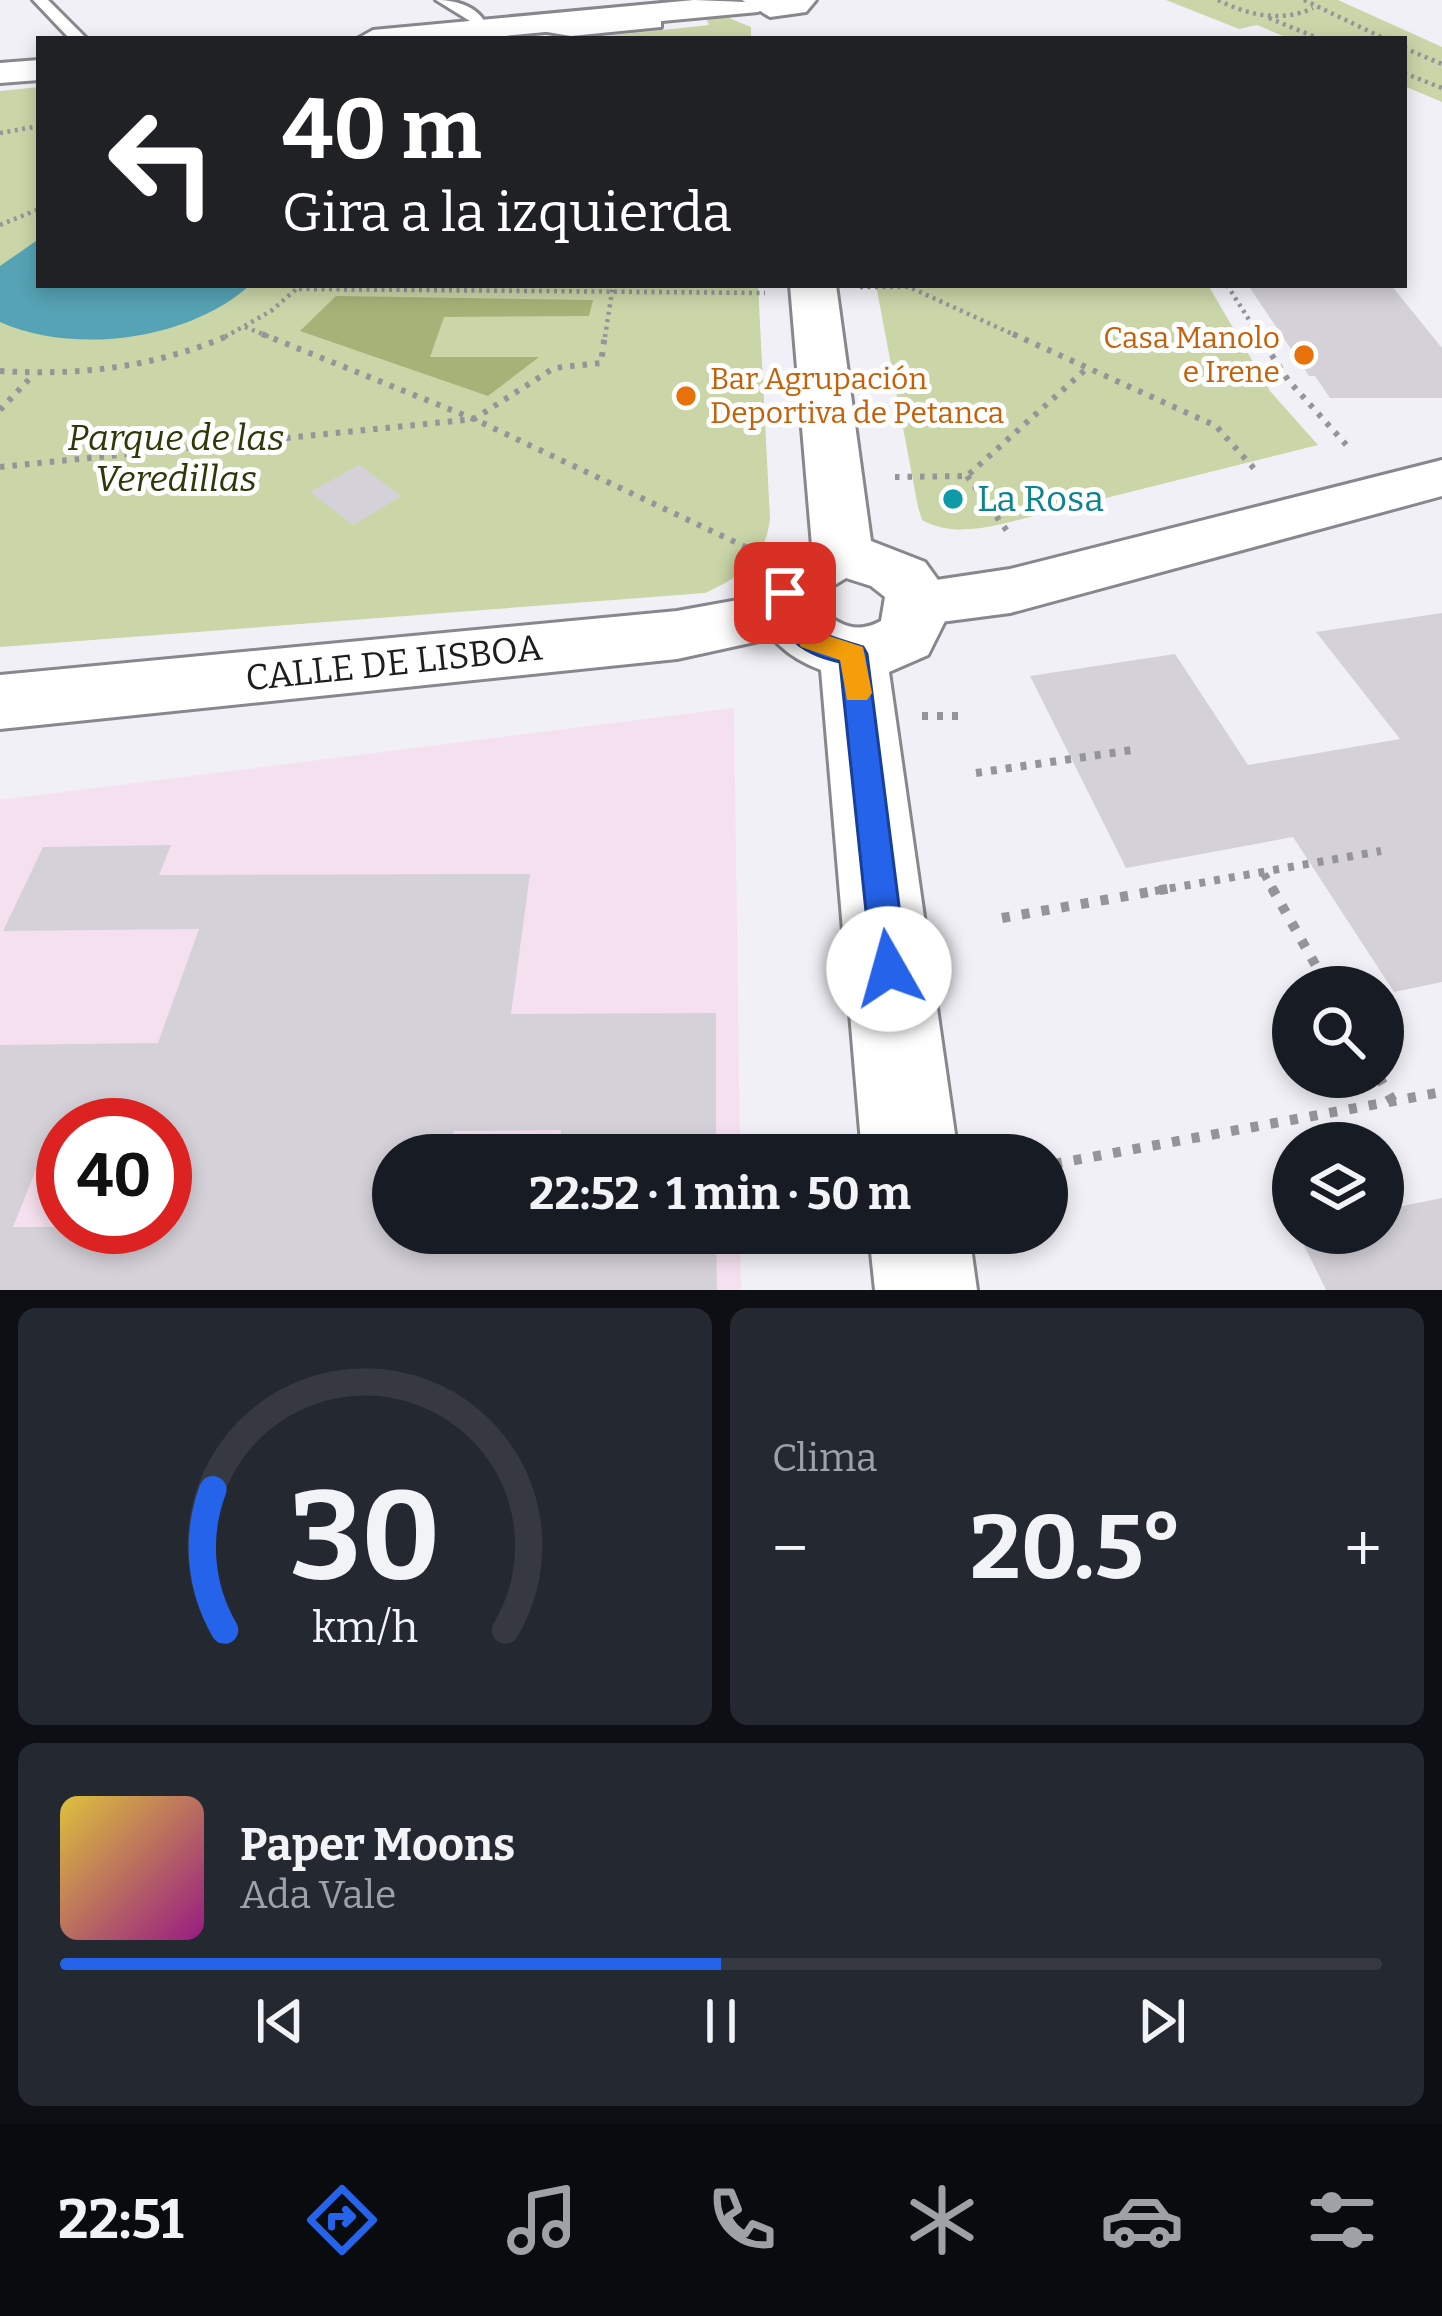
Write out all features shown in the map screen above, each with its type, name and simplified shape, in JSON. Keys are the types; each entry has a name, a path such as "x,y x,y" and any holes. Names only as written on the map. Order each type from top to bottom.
{"street":[{"path":"405,36 776,10"},
{"path":"0,74 36,70"},
{"path":"813,289 843,557"},
{"path":"906,1134 803,608 785,593 796,575 817,562 843,557 892,569 910,584 919,602 1010,591 1442,478"},
{"name":"CALLE DE LISBOA","path":"0,702 677,635 803,608 882,651 904,640 917,622 919,602"},
{"path":"922,1254 926,1290"}],"lane":[{"path":"40,0 76,36"},
{"path":"443,0 477,19 480,29"},
{"path":"517,26 572,31 656,24"}],"path":[{"path":"1218,0 1313,36"},
{"path":"1304,0 1377,36"},
{"path":"1262,15 1287,16 1313,8"},
{"path":"1407,49 1442,64"},
{"path":"1407,74 1442,88"},
{"path":"0,134 36,126"},
{"path":"0,225 36,210"},
{"path":"0,370 34,374 131,365 193,349 245,327 299,288"},
{"path":"456,288 845,288"},
{"path":"913,288 1216,426 1258,472"},
{"path":"1229,288 1288,380 1350,449"},
{"path":"0,467 474,419 554,368 602,363 612,289"},
{"path":"245,327 474,419 803,608"},
{"path":"895,476 967,476 1086,370"},
{"path":"0,410 34,374"},
{"path":"967,476 1010,535"},
{"path":"976,773 1138,749"},
{"path":"1002,918 1381,851"},
{"path":"1264,874 1316,966"},
{"path":"1068,1161 1442,1092"},
{"path":"1391,1098 1393,1102"}],"shaded area":[{"path":"734,708 740,1134 372,1134 372,1254 740,1254 741,1290 0,1290 0,800"}],"green space":[{"path":"1166,0 1338,0 1442,47 1442,102 1407,87 1407,36 1283,36 1257,25 1239,29"},
{"path":"706,18 729,18 751,27 751,36 607,36 709,25"},
{"name":"Parque de las Veredillas","path":"36,87 36,288 758,288 770,519 757,556 740,573 705,593 0,647 0,91"},
{"path":"877,288 1210,288 1270,391 1318,445 981,528 932,524 922,520"},
{"path":"336,296 593,300 589,316 444,317 430,357 539,357 488,396 300,331"}],"water":[{"path":"36,241 36,288 246,288 195,319 163,330 95,340 62,338 0,322 0,266"}],"building":[{"path":"1250,288 1393,288 1442,348 1442,398 1330,398 1315,376 1309,376"},
{"path":"359,465 402,496 353,525 310,492"},
{"path":"1442,613 1442,982 1404,990 1404,966 1377,966 1293,837 1126,868 1030,676 1175,654 1248,765 1400,739 1316,632"},
{"path":"171,845 159,875 530,874 511,1014 716,1013 716,1134 561,1134 561,1130 372,1134 372,1254 716,1254 717,1290 0,1290 0,1045 158,1043 199,929 3,931 43,847"},
{"path":"1442,1198 1442,1290 1326,1290 1308,1254 1404,1254 1404,1206"}],"slow traffic":[{"path":"811,640 853,654 857,693"}],"place":[{"name":"Casa Manolo e Irene","path":"1304,355"},
{"name":"Bar Agrupación Deportiva de Petanca","path":"686,396"},
{"name":"La Rosa","path":"953,499"}],"route":[{"path":"785,593 787,614 801,634 824,648 853,654 889,969"}]}
